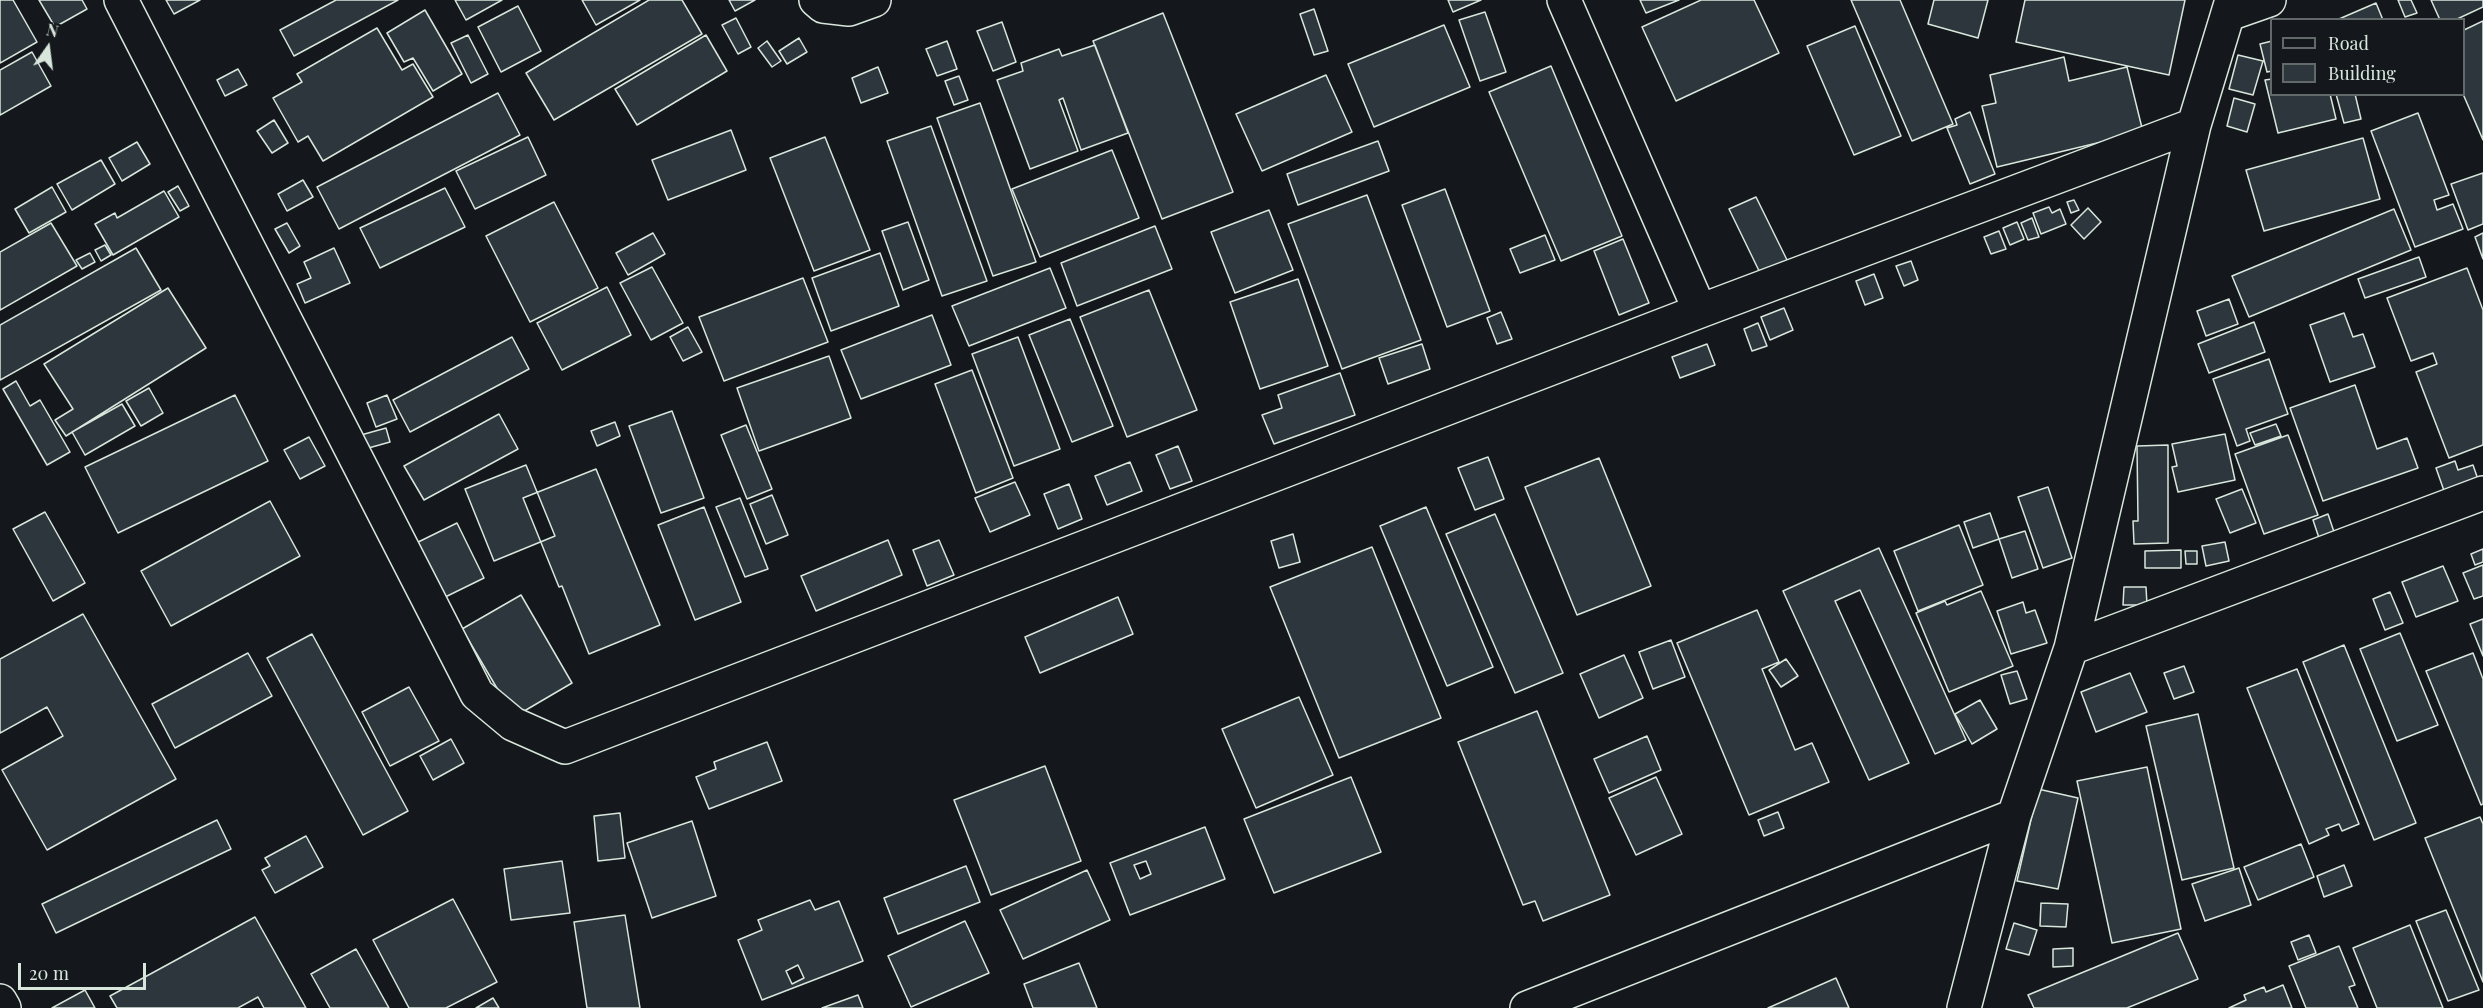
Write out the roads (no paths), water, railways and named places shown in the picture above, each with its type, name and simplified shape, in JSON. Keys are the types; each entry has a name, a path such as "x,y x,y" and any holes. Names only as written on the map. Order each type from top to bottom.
{"street":[{"path":"121,0 477,694 513,724 565,747 1700,311 2194,125"},
{"path":"816,0 823,6 849,9 874,0"},
{"path":"1564,0 1700,311"},
{"path":"1964,1008 2014,816 2071,648 2194,125 2230,7 2269,0"},
{"path":"2071,648 2483,492"},
{"path":"1527,1008 2014,816"}]}
